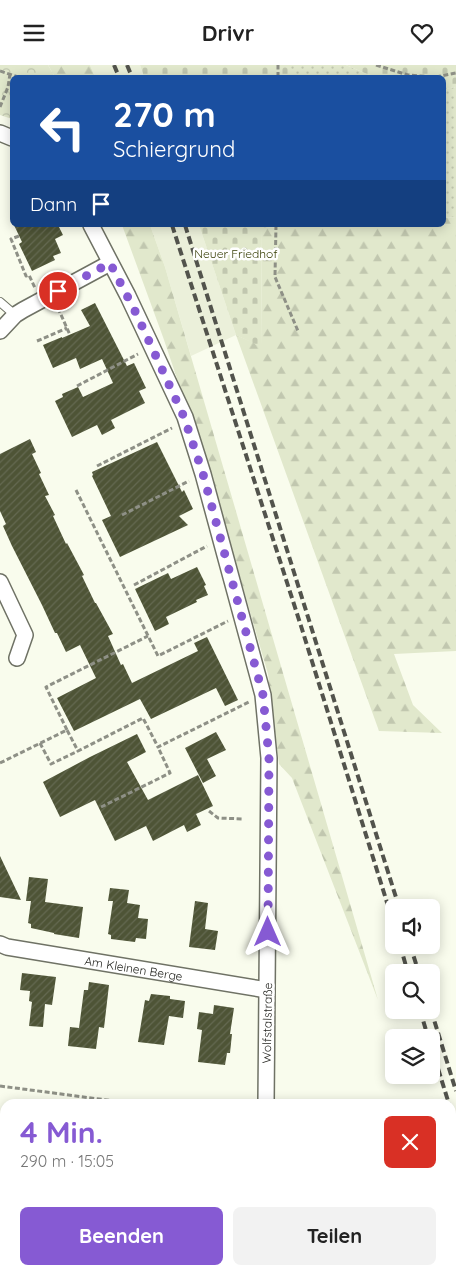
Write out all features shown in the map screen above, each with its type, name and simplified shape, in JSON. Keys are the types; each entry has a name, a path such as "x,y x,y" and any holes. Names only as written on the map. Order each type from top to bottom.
{"street":[{"name":"Wolfstalstraße","path":"92,227 152,347 184,417 203,474 263,695 269,758 266,1099"},
{"path":"0,331 15,315 110,263"},
{"path":"0,582 26,635 17,658"},
{"name":"Am Kleinen Berge","path":"0,944 7,947 267,990"}],"lane":[{"path":"0,302 15,315"}],"path":[{"path":"376,65 408,75"},
{"path":"0,71 10,75 8,87 0,107"},
{"path":"276,227 275,277 298,331"},
{"path":"19,236 11,239 26,276 30,275 36,291"},
{"path":"55,303 70,335"},
{"path":"37,341 67,328"},
{"path":"77,386 152,347"},
{"path":"97,466 177,425"},
{"path":"122,515 203,474"},
{"path":"76,490 158,656 242,614"},
{"path":"134,585 221,539"},
{"path":"78,751 46,687 148,636"},
{"path":"158,747 263,695"},
{"path":"40,743 51,765 143,718 170,773 100,807"},
{"path":"0,763 67,730"},
{"path":"208,811 218,818 244,819"},
{"path":"0,1086 99,1099"}],"shaded area":[{"path":"90,65 140,65 143,75 94,75"},
{"path":"151,227 200,227 236,335 191,356 165,267"}],"green space":[{"path":"0,65 48,65 54,75 10,75 10,118 0,115"},
{"path":"48,65 90,65 94,75 54,75"},
{"path":"140,65 289,65 289,75 143,75"},
{"path":"289,65 346,65 371,75 289,75"},
{"path":"346,65 456,65 456,87 446,89 446,75 367,74"},
{"path":"456,87 456,217 446,218 446,89"},
{"path":"456,217 456,651 394,654 413,705 442,733 379,731 236,335 261,346 262,228 446,227 446,218"},
{"path":"123,227 151,227 165,267 378,1000 292,778 279,764 268,674 216,494 163,337"},
{"name":"Neuer Friedhof","path":"200,227 286,227 262,228 261,347 236,335"}],"building":[{"path":"15,227 59,227 63,235 55,239 61,253 53,256 55,260 32,271 19,244 22,242"},
{"path":"95,303 127,366 134,363 146,388 139,391 145,403 111,420 115,428 102,435 97,425 72,437 55,401 63,397 62,394 78,387 83,397 113,383 102,359 80,369 76,358 53,368 43,345 90,326 81,310"},
{"path":"30,439 36,452 32,454 49,495 45,496 55,515 53,516 66,544 84,575 82,576 95,603 113,634 108,636 121,665 123,664 132,683 198,651 194,643 207,637 238,700 225,706 216,688 151,719 140,699 74,731 57,698 96,678 80,645 66,652 57,633 55,633 12,546 3,526 6,524 0,511 0,454"},
{"path":"157,442 182,492 184,490 193,509 179,516 188,525 120,557 102,520 111,516 92,476 92,472"},
{"path":"197,567 206,585 204,586 208,595 166,617 169,624 155,631 135,589 168,573 171,579"},
{"path":"216,732 226,750 207,759 216,776 203,783 185,748"},
{"path":"137,734 146,752 127,762 148,800 198,775 213,806 196,814 201,825 187,832 184,825 153,841 146,826 115,841 95,800 60,817 43,782"},
{"path":"0,856 21,900 0,897"},
{"path":"29,877 48,879 45,902 83,907 79,938 31,928 31,924 28,923 31,901 26,901"},
{"path":"110,888 129,890 127,903 140,905 138,918 148,919 146,939 136,938 135,942 111,939 111,935 108,934 113,901 108,901"},
{"path":"195,901 208,903 205,929 218,931 215,950 189,947"},
{"path":"22,973 56,977 52,1005 45,1004 43,1027 29,1026 32,1002 29,1001 30,991 20,990"},
{"path":"89,982 109,985 104,1028 99,1027 96,1049 68,1046 70,1027 79,1028 84,990 88,990"},
{"path":"151,994 170,996 170,999 185,1001 183,1018 169,1016 164,1045 138,1042 145,1000 149,1001"},
{"path":"214,1005 234,1008 230,1034 232,1034 230,1053 227,1053 225,1065 198,1062 202,1030 197,1029 199,1012 213,1014"}],"railway":[{"path":"114,65 118,75"},
{"path":"127,65 131,75"},
{"path":"173,227 301,626 386,899"},
{"path":"186,227 396,899"},
{"path":"403,954 405,964"},
{"path":"413,954 416,964"},
{"path":"423,1019 426,1029"},
{"path":"434,1019 456,1091"},
{"path":"440,1075 447,1099"}],"route":[{"path":"58,291 110,263 136,313 184,417 203,474 263,695 269,758 268,932"}]}
